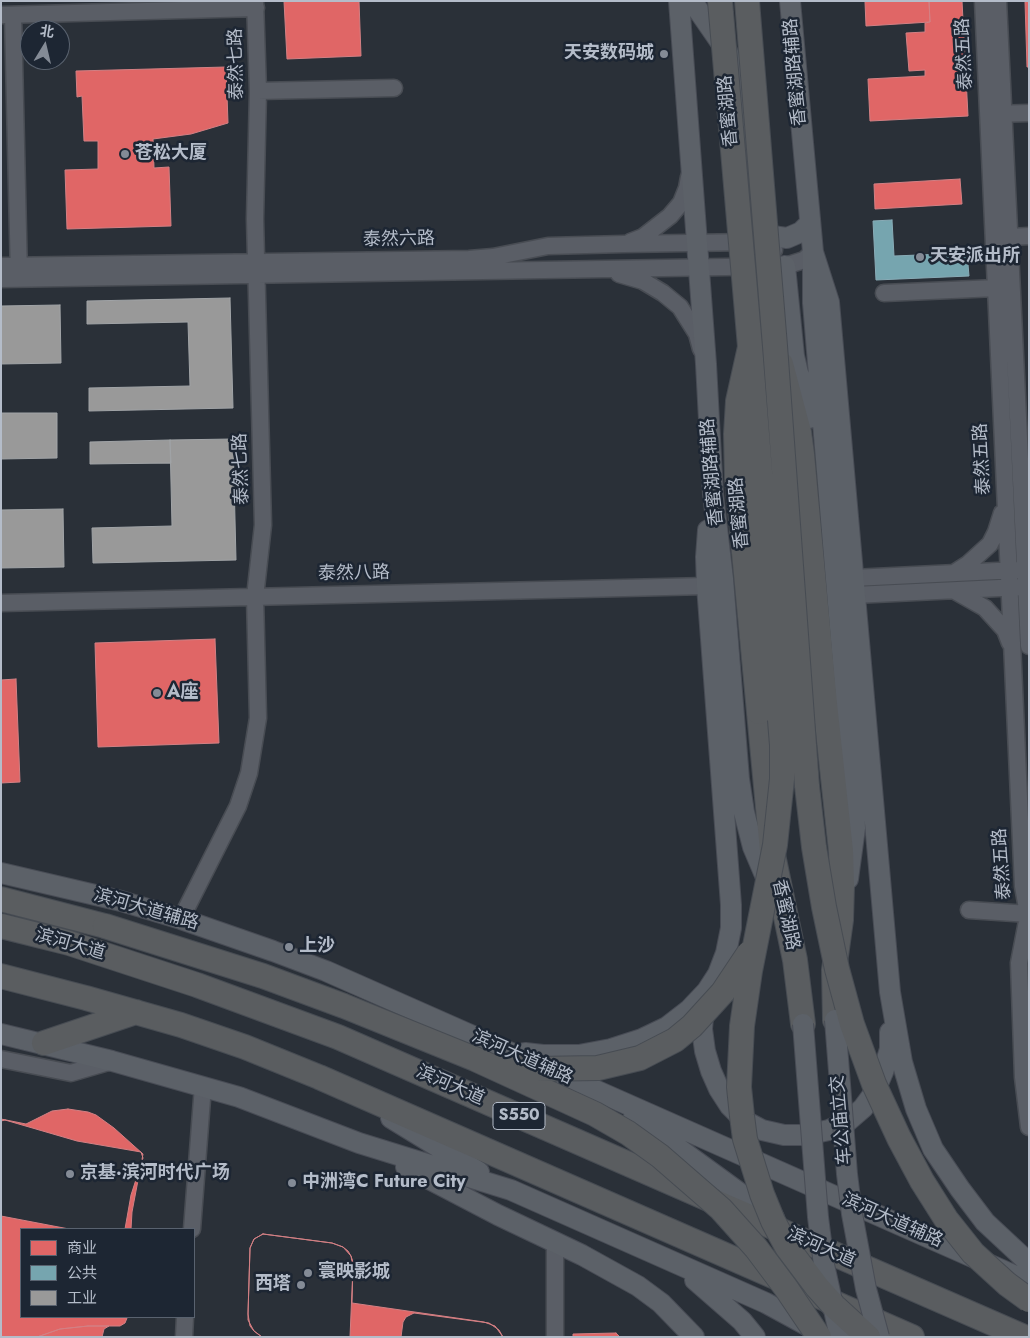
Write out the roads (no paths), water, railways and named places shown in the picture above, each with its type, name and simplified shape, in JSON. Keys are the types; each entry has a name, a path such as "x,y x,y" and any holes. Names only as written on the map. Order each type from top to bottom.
{"highway":[{"name":"香蜜湖路","path":"720,1 750,347 738,401 736,434 737,478 772,850 790,934 804,1024"},
{"name":"香蜜湖路","path":"747,1 775,346 791,397 799,432 841,851 841,920 834,970 834,1020"},
{"path":"775,346 808,786 816,864 837,969 852,1024 874,1084 898,1138 922,1181 946,1219 973,1253 1007,1284 1029,1300"},
{"path":"750,347 782,745 782,779 776,837 742,1026 739,1060 742,1116 745,1139 753,1167 773,1221 787,1247 834,1306 868,1337"},
{"path":"1,898 104,926 263,976 476,1059 595,1114 628,1133 660,1156 721,1209 756,1248 819,1337"},
{"name":"滨河大道","path":"1,926 69,943 197,985 338,1037 1024,1337"},
{"path":"476,1059 536,1069 571,1069 598,1068 640,1058 675,1040 709,1009 738,971 757,935"},
{"name":"S550","path":"1,976 136,1012 246,1047 319,1077 912,1337"},
{"path":"44,1043 136,1012"}],"main road":[{"name":"香蜜湖路辅路","path":"679,1 706,364 713,494 723,579 739,779 744,812 754,847 790,934"},
{"path":"692,1 728,53 737,75 744,109 753,216 757,226 772,236 787,238 801,232 810,223"},
{"name":"香蜜湖路辅路","path":"790,1 810,223 813,303 854,796 855,828 852,858 841,920"},
{"path":"707,991 702,1029 705,1051 719,1089 730,1106 745,1121 762,1130 784,1135 806,1135 829,1130 848,1121 862,1108 877,1086 890,1049 890,992 829,302 812,252"},
{"path":"786,266 794,356 798,373 807,393 811,434 828,484"},
{"path":"505,1050 544,1055 579,1055 611,1049 642,1039 667,1027 707,991 718,974 726,953 731,928 732,905 706,557 713,494"},
{"name":"滨河大道辅路","path":"1,873 122,901 257,945 326,971 1029,1282"},
{"path":"890,992 902,1062 916,1109 934,1149 960,1189 985,1222 1029,1263"},
{"name":"车公庙立交","path":"834,1020 852,1214 864,1281 879,1337"},
{"name":"车公庙立交","path":"804,1024 824,1265 840,1337"},
{"path":"1,1034 112,1060 202,1086 280,1112 359,1143 511,1190"},
{"path":"319,1077 373,1106 511,1190 789,1314 825,1337"},
{"path":"602,1093 808,1242"},
{"path":"359,1143 582,1255 638,1286 661,1303 694,1337"},
{"path":"523,1227 610,1235"},
{"path":"674,1264 742,1321 755,1337"}],"street":[{"name":"泰然五路","path":"983,1 1022,376 1025,570 1029,646"},
{"name":"泰然五路","path":"998,1 996,288 1023,886 1028,913 1019,962 1029,1127"},
{"path":"19,272 9,130 7,15 255,5"},
{"name":"泰然七路","path":"181,919 238,806 249,773 258,718 256,597 263,526 255,219 258,91 255,5"},
{"path":"258,91 394,88"},
{"path":"996,114 1029,113"},
{"path":"624,244 642,237 670,216 681,203 687,188 691,167"},
{"path":"1009,237 1029,236"},
{"name":"泰然六路","path":"256,269 480,258 548,246 697,243 758,243 773,249 786,266"},
{"name":"泰然六路","path":"1,266 19,272 256,269 594,270 786,266 804,260 812,252"},
{"name":"泰然六路","path":"594,270 643,281 664,293 680,307 697,334 706,364"},
{"name":"泰然六路","path":"1,279 19,272"},
{"path":"884,293 996,288"},
{"path":"954,573 968,564 990,544 1001,520 1005,499"},
{"path":"854,586 954,573 1025,570"},
{"name":"泰然八路","path":"1,603 707,586"},
{"path":"854,586 953,590 1026,586"},
{"path":"953,590 985,608 1004,630 1012,646"},
{"path":"969,910 1028,913"},
{"path":"1,1059 71,1073 112,1060"},
{"path":"192,1228 202,1086"},
{"path":"555,1242 555,1337"},
{"path":"184,1337 186,1318"}],"place":[{"name":"天安数码城","path":"664,54"},
{"name":"苍松大厦","path":"125,154"},
{"name":"天安派出所","path":"920,257"},
{"name":"A座","path":"157,693"},
{"name":"上沙","path":"289,947"},
{"name":"京基·滨河时代广场","path":"70,1174"},
{"name":"中洲湾C Future City","path":"292,1183"},
{"name":"寰映影城","path":"308,1273"},
{"name":"西塔","path":"301,1285"}]}
